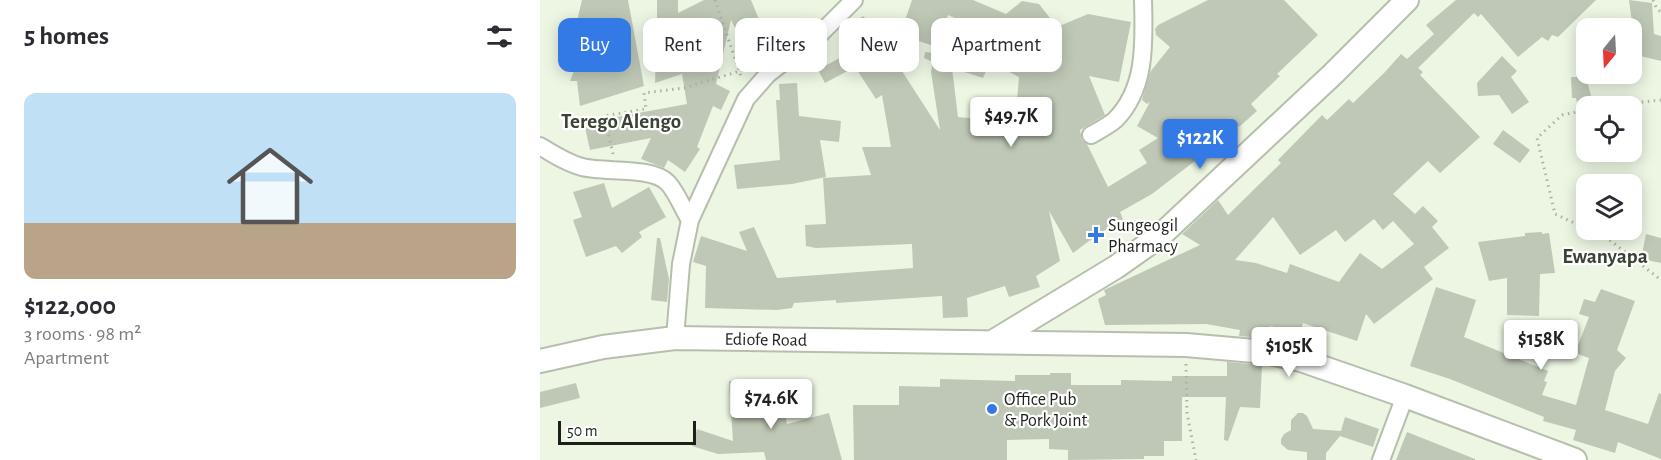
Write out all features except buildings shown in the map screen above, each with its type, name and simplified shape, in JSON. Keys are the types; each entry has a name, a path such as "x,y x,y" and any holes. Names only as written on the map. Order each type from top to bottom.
{"street":[{"path":"675,338 681,264 690,220 746,99 768,74 821,33 854,0"},
{"path":"1091,135 1114,121 1125,107 1140,77 1144,43 1143,0"},
{"path":"994,341 1116,267 1160,236 1333,74 1407,0"},
{"path":"540,146 582,167 659,177 668,183 690,220"},
{"name":"Ediofe Road","path":"540,361 603,347 675,338 1186,345 1266,352 1301,360 1405,396 1575,460"},
{"path":"1381,460 1405,396"}],"path":[{"path":"715,0 735,57"},
{"path":"1653,0 1661,12"},
{"path":"615,171 604,116 646,109 644,93 684,88 737,72"},
{"path":"740,72 746,99"},
{"path":"1642,102 1661,100"},
{"path":"1576,112 1562,115 1537,138 1555,214 1576,224"},
{"path":"1609,240 1661,280"},
{"path":"1186,345 1187,413 1196,460"}],"place":[{"name":"Sungeogil Pharmacy","path":"1096,235"},
{"name":"Office Pub & Pork Joint","path":"992,409"}],"district":[{"name":"Terego Alengo","path":"621,121"},
{"name":"Ewanyapa","path":"1605,256"}]}
